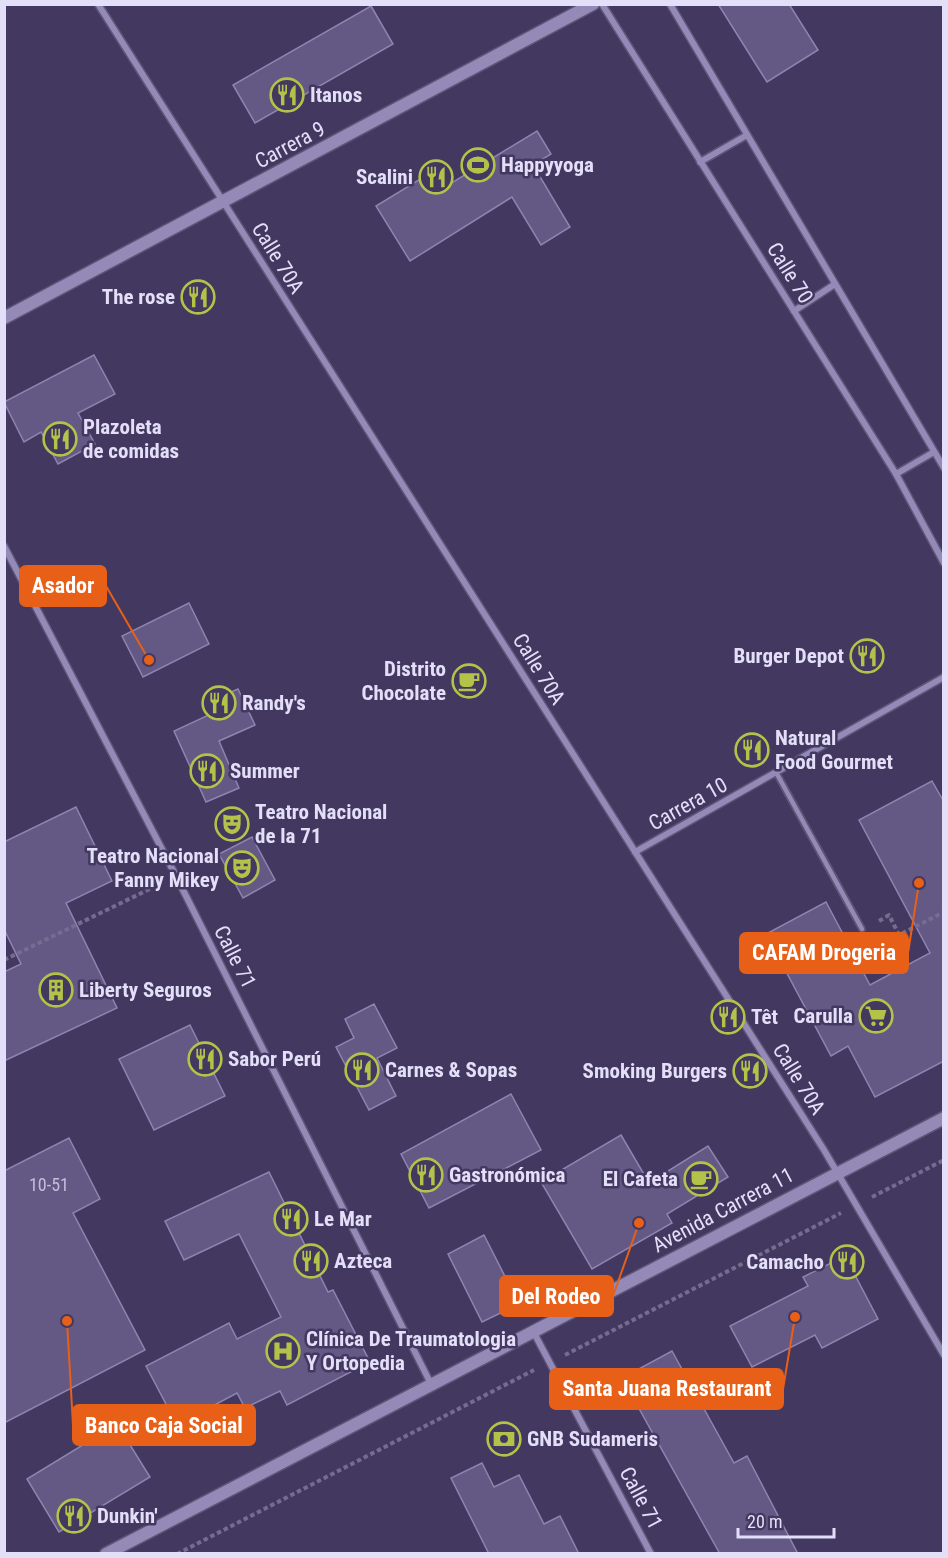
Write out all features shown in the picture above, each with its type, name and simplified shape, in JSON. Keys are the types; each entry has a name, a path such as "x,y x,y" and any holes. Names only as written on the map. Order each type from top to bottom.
{"main road":[{"name":"Carrera 9","path":"4,318 593,4"},
{"name":"Avenida Carrera 11","path":"106,1554 944,1118"}],"street":[{"name":"Calle 70A","path":"98,4 838,1172 944,1355"},
{"name":"Calle 70","path":"602,4 896,474 944,562"},
{"name":"Calle 70","path":"670,4 944,468"},
{"path":"700,162 747,135"},
{"path":"794,311 835,284"},
{"path":"896,474 934,452"},
{"name":"Calle 71","path":"4,546 176,876 431,1384"},
{"name":"Carrera 10","path":"635,852 777,774 944,677"},
{"name":"Calle 71","path":"533,1331 651,1554"}],"lane":[{"path":"777,774 862,929"}],"path":[{"path":"4,960 176,876"},
{"path":"862,929 889,915 899,935 944,912"}],"building":[{"path":"718,4 789,4 818,50 767,82"},
{"path":"371,6 393,44 255,123 233,85"},
{"path":"537,131 551,154 533,165 570,227 541,245 512,197 410,261 376,206 440,167 450,184"},
{"path":"94,355 115,394 78,413 95,444 58,464 41,432 24,442 4,402"},
{"path":"189,603 209,644 143,677 122,636"},
{"path":"238,689 255,725 219,741 239,788 206,802 174,731 211,714 206,703"},
{"name":"Carulla","path":"932,781 944,802 944,1061 875,1097 848,1046 831,1056 766,934 826,902 870,985 930,953 859,820"},
{"path":"76,807 112,881 66,903 117,1008 4,1061 4,972 21,964 4,929 4,842"},
{"path":"252,837 275,880 243,898 219,854"},
{"path":"374,1004 397,1048 377,1058 396,1096 369,1110 336,1047 354,1038 345,1019"},
{"path":"190,1025 225,1096 154,1130 119,1059"},
{"path":"511,1094 541,1150 429,1208 401,1154"},
{"path":"621,1135 649,1183 708,1146 728,1177 667,1214 672,1223 592,1269 541,1182"},
{"path":"69,1138 100,1199 73,1213 145,1350 4,1423 4,1171"},
{"path":"269,1172 328,1292 333,1290 370,1362 287,1405 280,1391 245,1408 237,1393 177,1425 146,1366 229,1323 237,1339 281,1317 239,1234 184,1260 165,1221"},
{"path":"484,1235 519,1304 482,1322 448,1254"},
{"path":"845,1256 878,1319 822,1348 815,1335 752,1367 730,1326 808,1286 803,1277"},
{"path":"672,1351 734,1463 747,1456 798,1554 720,1554 622,1378"},
{"path":"117,1424 150,1477 59,1532 27,1479"},
{"path":"482,1463 494,1487 519,1475 544,1524 560,1516 579,1554 489,1554 451,1478"}],"place":[{"name":"Itanos","path":"287,95"},
{"name":"Happyyoga","path":"478,165"},
{"name":"Scalini","path":"436,177"},
{"name":"The rose","path":"198,297"},
{"name":"Plazoleta de comidas","path":"60,439"},
{"name":"Burger Depot","path":"867,656"},
{"name":"Asador","path":"149,660"},
{"name":"Distrito Chocolate","path":"469,681"},
{"name":"Randy's","path":"219,703"},
{"name":"Natural Food Gourmet","path":"752,750"},
{"name":"Summer","path":"207,771"},
{"name":"Teatro Nacional de la 71","path":"232,824"},
{"name":"Teatro Nacional Fanny Mikey","path":"242,868"},
{"name":"CAFAM Drogeria","path":"919,883"},
{"name":"Liberty Seguros","path":"56,990"},
{"name":"Carulla","path":"876,1016"},
{"name":"Têt","path":"728,1017"},
{"name":"Sabor Perú","path":"205,1059"},
{"name":"Carnes & Sopas","path":"362,1070"},
{"name":"Smoking Burgers","path":"750,1071"},
{"name":"Gastronómica","path":"426,1175"},
{"name":"El Cafeta","path":"701,1179"},
{"name":"Le Mar","path":"291,1219"},
{"name":"Del Rodeo","path":"639,1223"},
{"name":"Azteca","path":"311,1261"},
{"name":"Camacho","path":"847,1262"},
{"name":"Santa Juana Restaurant","path":"795,1317"},
{"name":"Banco Caja Social","path":"67,1321"},
{"name":"Clínica De Traumatologia Y Ortopedia","path":"283,1351"},
{"name":"GNB Sudameris","path":"504,1439"},
{"name":"Dunkin'","path":"74,1516"}]}
